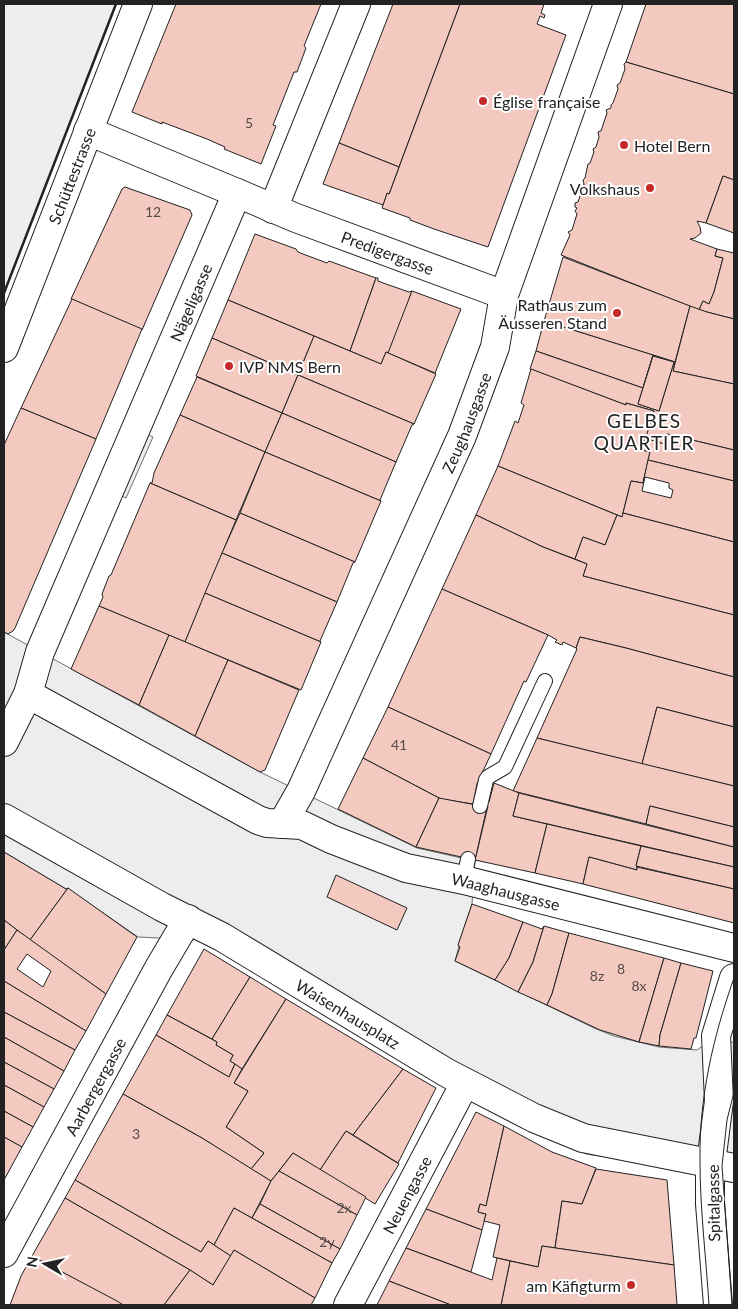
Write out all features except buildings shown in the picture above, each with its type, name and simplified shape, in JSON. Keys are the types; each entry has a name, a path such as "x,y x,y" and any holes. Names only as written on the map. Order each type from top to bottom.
{"street":[{"name":"Schüttestrasse","path":"4,348 138,4"},
{"path":"88,131 273,209 356,4"},
{"name":"Zeughausgasse","path":"282,824 301,791 462,436 495,347 504,295 608,4"},
{"name":"Nägeligasse","path":"28,694 40,652 237,194"},
{"name":"Predigergasse","path":"273,209 504,295"},
{"path":"4,742 28,694 249,816 267,823 282,824"},
{"name":"Waisenhausplatz","path":"4,818 162,907 230,942 466,1083 534,1118 575,1136 723,1166"},
{"name":"Waaghausgasse","path":"282,824 302,825 331,839 406,868 466,869 734,948"},
{"name":"Aarbergergasse","path":"4,1253 159,968 188,919"},
{"path":"719,1101 716,1036 734,978"},
{"path":"719,1101 734,1070"},
{"name":"Neuengasse","path":"348,1305 466,1083"},
{"name":"Spitalgasse","path":"718,1305 710,1204 723,1166 719,1101"}],"lane":[{"path":"480,806 486,780 505,767 545,681"}],"shaded area":[{"path":"4,4 116,4 4,293"},
{"path":"147,434 153,437 126,498 120,495"},
{"path":"4,632 260,772 417,848 475,861 472,904 455,961 614,1036 659,1047 697,1050 716,1036 734,1043 734,1183 672,1167 586,1154 529,1129 201,940 138,937 67,888 4,852"}],"tram line":[{"path":"709,1305 700,1179 700,1137 709,1068 726,1000 734,978"},
{"path":"732,1305 722,1166 727,1120 734,1092"}],"wall":[{"path":"4,293 116,4"}],"place":[{"name":"Église française","path":"483,101"},
{"name":"Hotel Bern","path":"624,145"},
{"name":"Volkshaus","path":"650,188"},
{"name":"Rathaus zum Äusseren Stand","path":"617,313"},
{"name":"IVP NMS Bern","path":"229,366"},
{"name":"am Käfigturm","path":"631,1285"}],"district":[{"name":"GELBES QUARTIER","path":"644,431"}]}
